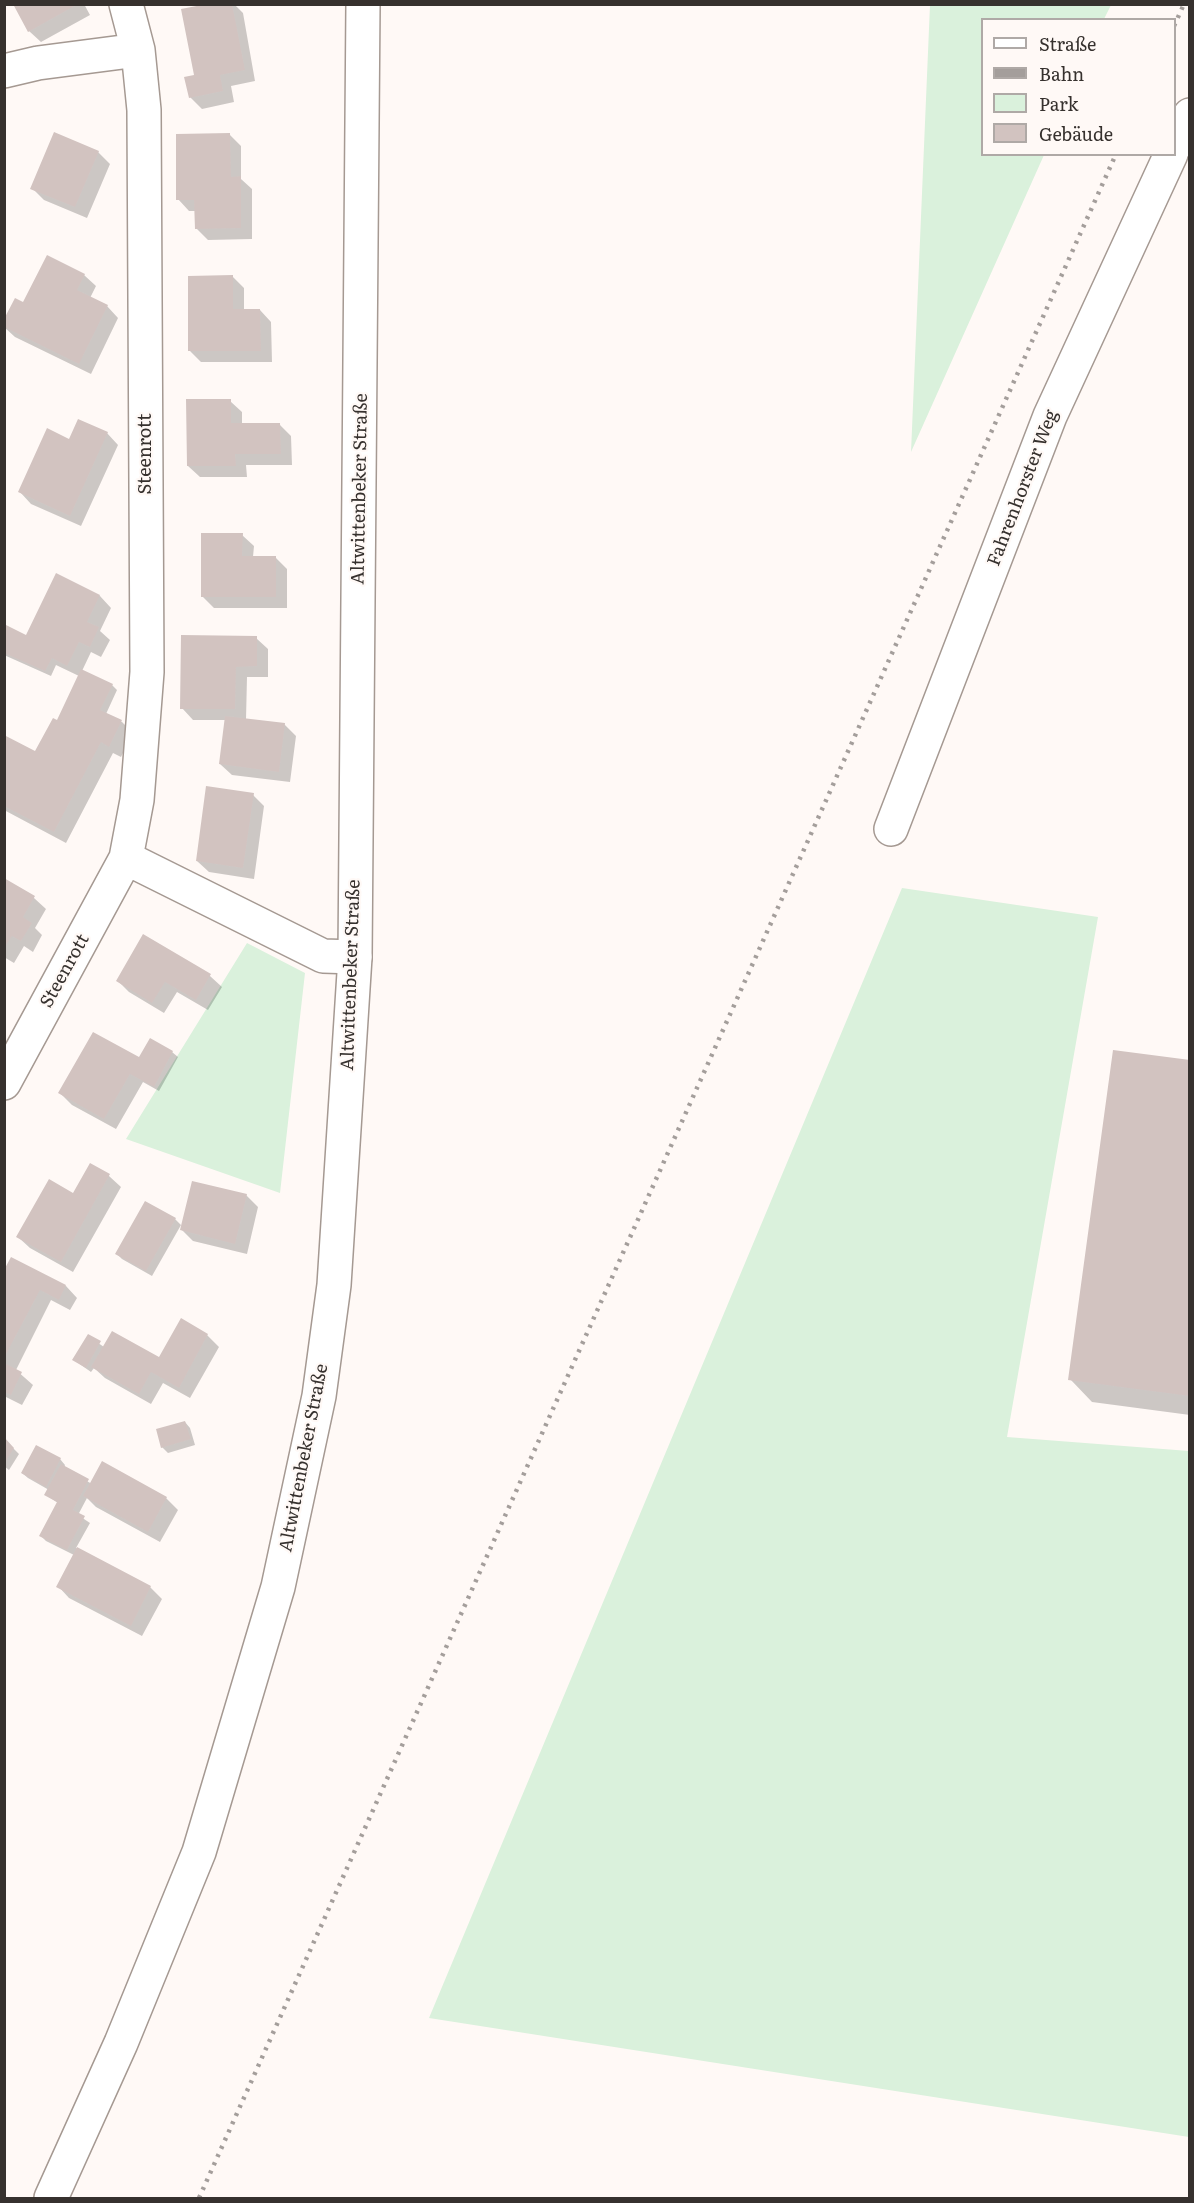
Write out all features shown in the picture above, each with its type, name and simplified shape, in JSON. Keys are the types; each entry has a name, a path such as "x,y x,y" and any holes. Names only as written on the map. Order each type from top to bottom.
{"street":[{"name":"Steenrott","path":"4,1083 126,858 137,800 147,672 144,110 138,50 126,4"},
{"name":"Altwittenbeker Straße","path":"51,2199 172,1923 202,1842 270,1617 319,1396 334,1285 355,957 363,4"},
{"path":"4,71 38,63 138,50"},
{"path":"1176,143 1190,115"},
{"name":"Fahrenhorster Weg","path":"891,829 1050,416 1170,156"},
{"path":"126,858 323,956 355,957"}],"green space":[{"path":"930,5 1111,5 1104,18 981,18 981,156 1044,156 911,452"},
{"path":"902,888 1098,917 1007,1437 1189,1451 1189,2137 429,2018"},
{"path":"247,943 305,973 280,1193 126,1139"}],"building":[{"path":"13,4 78,4 28,32"},
{"path":"207,4 232,4 245,70 220,75 223,91 189,98 184,77 194,75 181,9"},
{"path":"54,132 99,151 75,207 30,189"},
{"path":"230,133 231,177 241,176 241,228 195,229 194,200 176,200 176,134"},
{"path":"47,255 85,274 77,290 108,305 79,364 4,327 4,319 15,298 23,302"},
{"path":"233,275 233,309 260,309 261,351 188,351 188,276"},
{"path":"186,399 231,399 231,423 280,423 281,454 235,454 236,466 187,466"},
{"path":"78,419 108,432 70,516 18,492 47,428 69,439"},
{"path":"201,533 243,533 242,556 276,556 276,597 201,597"},
{"path":"56,573 100,595 87,622 99,627 90,647 79,642 67,666 52,658 45,671 4,653 4,624 26,635"},
{"path":"181,635 257,636 257,666 236,667 235,709 180,709"},
{"path":"81,669 113,684 100,710 122,720 109,747 101,742 54,832 4,806 4,735 35,751 53,718 57,720"},
{"path":"225,716 285,723 279,772 219,764"},
{"path":"206,786 254,793 243,868 196,861"},
{"path":"4,878 35,896 23,917 32,923 21,941 12,936 4,948"},
{"path":"143,934 211,974 196,1000 165,982 152,1003 116,981"},
{"path":"93,1032 139,1057 150,1038 173,1051 154,1087 130,1074 104,1119 58,1093"},
{"path":"1113,1050 1190,1060 1190,1396 1068,1380"},
{"path":"90,1163 110,1174 61,1262 16,1237 49,1179 73,1193"},
{"path":"192,1181 247,1194 235,1244 180,1230"},
{"path":"145,1201 176,1218 146,1271 115,1254"},
{"path":"11,1257 66,1285 59,1300 40,1290 4,1358 4,1270"},
{"path":"181,1318 208,1334 179,1388 151,1372 139,1394 91,1367 112,1331 159,1357"},
{"path":"88,1334 101,1341 86,1368 72,1360"},
{"path":"4,1363 22,1372 11,1395 4,1392"},
{"path":"185,1421 191,1439 161,1448 156,1429"},
{"path":"4,1437 14,1448 4,1464"},
{"path":"36,1445 61,1458 46,1487 21,1473"},
{"path":"102,1461 167,1497 148,1532 83,1496"},
{"path":"61,1464 89,1479 73,1510 85,1516 67,1550 39,1536 57,1502 44,1495"},
{"path":"77,1547 151,1586 131,1626 56,1587"}],"railway":[{"path":"1176,22 1184,4"},
{"path":"199,2198 1115,156"}]}
